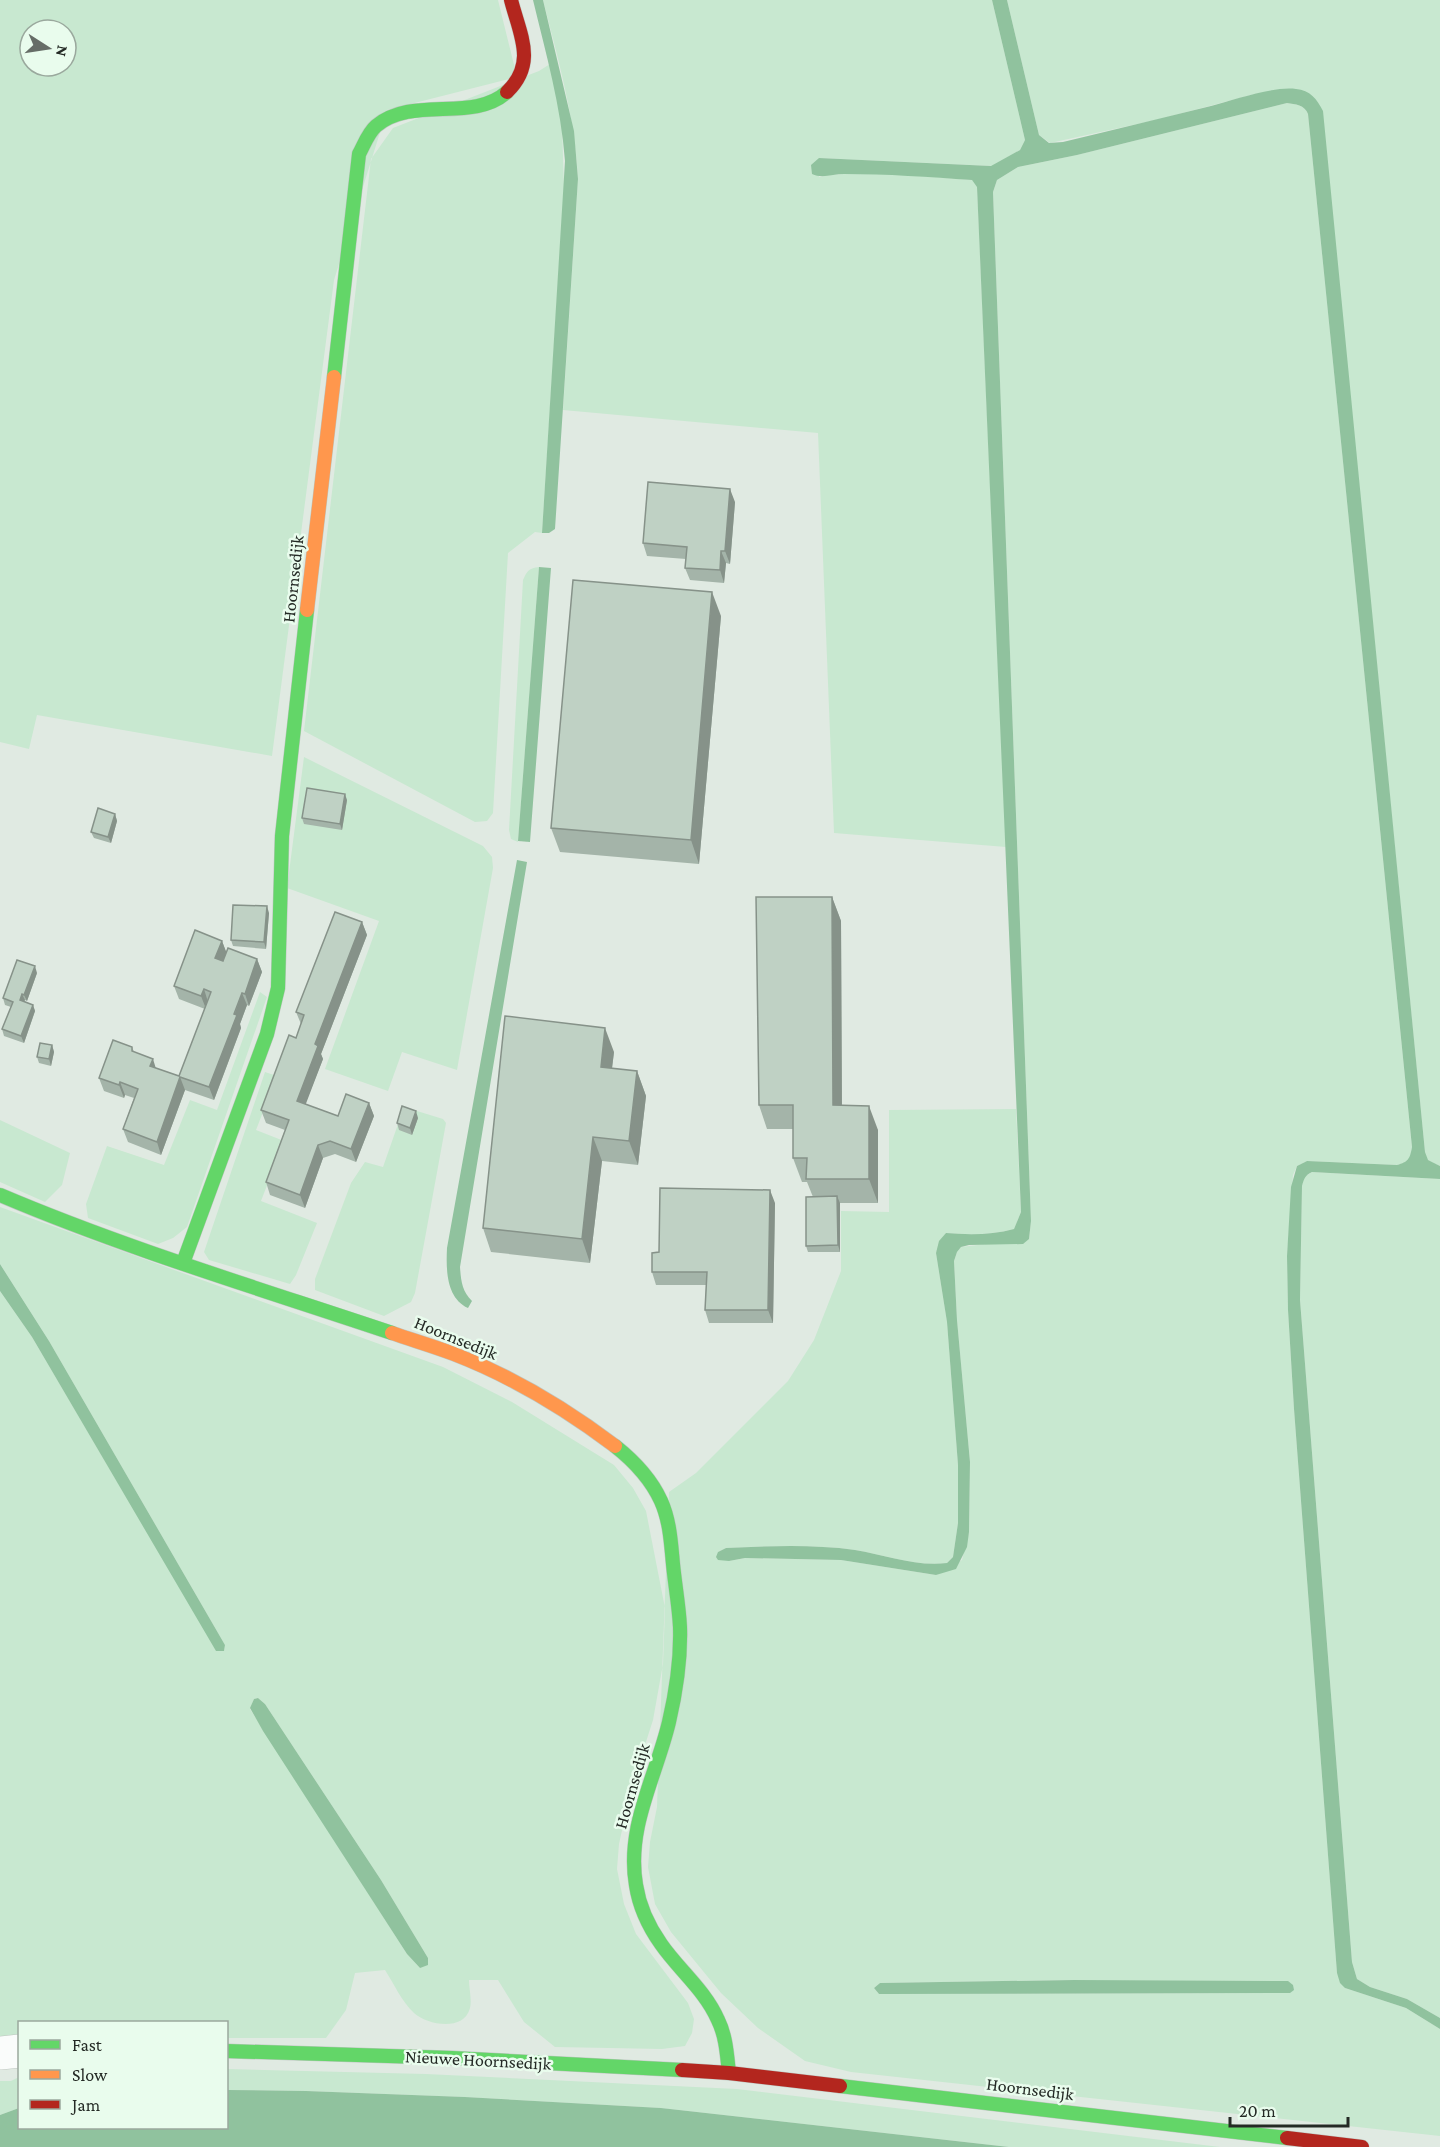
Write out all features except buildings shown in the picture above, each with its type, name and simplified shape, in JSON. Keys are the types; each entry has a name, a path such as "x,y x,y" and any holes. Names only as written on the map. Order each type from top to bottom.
{"street":[{"name":"Hoornsedijk","path":"183,1263 267,1034 278,988 282,836 359,154 376,126 397,113 477,106 495,101 508,93 522,74 525,55 511,0"},
{"name":"Hoornsedijk","path":"0,1195 183,1263 454,1353 500,1375 580,1420 629,1456 647,1477 661,1501 669,1525 680,1628 677,1675 669,1721 657,1767 640,1811 635,1836 633,1861 636,1886 641,1906 660,1943 708,2001 718,2019 724,2035 729,2073 1362,2147"},
{"path":"0,2053 18,2051"},
{"name":"Nieuwe Hoornsedijk","path":"228,2051 452,2058 729,2073"}],"shaded area":[{"path":"0,0 498,0 517,77 387,110 334,280 272,756 37,715 29,749 0,742"},
{"path":"533,0 543,0 574,131 578,179 555,529 549,533 542,533 565,161 557,100"},
{"path":"543,0 992,0 1025,140 1020,150 992,166 819,158 819,177 857,173 895,174 972,180 977,186 1006,847 834,833 818,433 563,410 578,179 570,111"},
{"path":"992,0 1007,0 1039,135 1049,143 1063,142 1276,90 1305,91 1316,99 1323,111 1425,1152 1428,1160 1440,1166 1440,1179 1312,1172 1308,1174 1302,1186 1300,1300 1352,1962 1357,1979 1370,1987 1407,1999 1440,2018 1440,2029 1406,2008 1345,1988 1340,1983 1337,1973 1294,1409 1287,1256 1291,1187 1297,1166 1307,1161 1397,1165 1408,1159 1412,1147 1308,114 1299,106 1287,103 1077,155 1018,167 997,180 993,192 1031,1221 1029,1239 1023,1244 969,1245 961,1247 954,1261 970,1462 967,1547 956,1569 936,1575 841,1560 745,1558 729,1561 718,1560 716,1557 718,1552 726,1548 791,1546 855,1550 901,1560 936,1564 947,1563 953,1557 958,1523 958,1465 947,1322 936,1253 939,1241 946,1233 980,1234 1014,1229 1021,1212 977,187 972,180 860,174 820,176 812,174 811,165 819,158 991,166 1020,150 1025,140"},
{"path":"1007,0 1440,0 1440,1166 1427,1160 1425,1152 1322,111 1259,93 1156,120 1050,143 1039,135"},
{"path":"550,64 562,125 564,188 542,533 535,532 508,553 493,813 487,821 475,822 304,731 371,159 393,128 539,71"},
{"path":"1287,103 1302,107 1308,114 1412,1147 1411,1157 1407,1162 1397,1165 1307,1161 1297,1166 1293,1175 1287,1256 1294,1409 1337,1973 1345,1988 1406,2008 1440,2029 1440,2136 851,2072 805,2061 758,2028 721,1993 671,1932 655,1904 648,1867 657,1807 669,1492 696,1473 788,1381 814,1340 841,1271 841,1211 889,1212 889,1110 1016,1109 1021,1212 1014,1229 980,1234 946,1233 936,1253 947,1322 958,1465 958,1523 953,1557 947,1563 936,1564 901,1560 855,1550 807,1546 726,1548 718,1552 729,1561 745,1558 841,1560 936,1575 962,1560 969,1532 970,1462 954,1261 961,1247 1029,1239 1031,1221 993,192 997,180 1018,167 1077,155","holes":["1074,1980 1290,1993 879,1994 874,1988 880,1983"]},
{"path":"539,567 518,842 511,839 509,830 523,580 529,570"},
{"path":"539,567 551,568 530,842 518,841"},
{"path":"304,757 483,846 492,857 493,868 457,1070 402,1052 388,1091 325,1069 379,921 287,888"},
{"path":"517,860 527,862 460,1267 463,1285 472,1301 468,1308 455,1297 451,1290 447,1274 447,1248"},
{"path":"260,992 267,997 187,1227 173,1238 158,1244 88,1218 86,1204 107,1146 164,1165 190,1100 217,1110"},
{"path":"265,1072 277,1076 256,1130 284,1141 261,1201 317,1223 296,1275 290,1284 209,1260 204,1252"},
{"path":"404,1107 443,1119 446,1123 415,1293 411,1302 384,1316 315,1290 315,1279 351,1183 365,1162 383,1167"},
{"path":"0,1120 70,1153 62,1185 45,1202 0,1182"},
{"path":"1312,1172 1440,1179 1440,2018 1407,1999 1370,1987 1357,1979 1352,1962 1300,1300 1302,1186 1304,1177"},
{"path":"0,1207 443,1367 512,1402 614,1465 633,1488 646,1511 665,1608 663,1664 653,1720 631,1789 619,1844 617,1869 624,1904 636,1934 688,2003 694,2019 692,2033 685,2046 662,2049 555,2047 524,2022 498,1980 469,1980 471,2005 461,2021 445,2024 427,2021 410,2009 385,1970 355,1973 346,2010 326,2038 228,2038 228,2021 18,2021 18,2038 0,2038 0,1291 32,1337 122,1490 224,1651 225,1645 49,1341 0,1264","holes":["258,1698 265,1704 381,1880 428,1958 420,1968 407,1954 250,1709 254,1699"]},
{"path":"0,1264 49,1341 225,1645 224,1651 216,1651 32,1337 0,1291"},
{"path":"258,1698 265,1704 381,1880 428,1958 428,1965 420,1968 407,1954 263,1731 250,1708 254,1699"},
{"path":"1074,1980 1288,1981 1293,1985 1294,1990 1290,1993 879,1994 874,1988 880,1983"},
{"path":"228,2069 426,2074 737,2089 1220,2147 1009,2147 661,2108 306,2091 228,2090"},
{"path":"18,2078 18,2108 0,2115 0,2081 11,2081"},
{"path":"228,2090 306,2091 661,2108 1009,2147 0,2147 0,2115 18,2108 18,2129 228,2129"}],"traffic: fast":[{"path":"334,377 359,154 368,136 376,126 391,117 407,112 477,106 493,101 507,92"},
{"path":"183,1263 267,1034 278,988 282,836 307,610"},
{"path":"0,1195 145,1251 392,1333"},
{"path":"615,1446 647,1478 664,1509 670,1532 680,1627 679,1663 672,1711 644,1802 635,1843 634,1864 637,1893 649,1923 668,1954 713,2009 721,2026 729,2073"},
{"path":"228,2051 452,2058 682,2070"},
{"path":"840,2086 1287,2138"}],"traffic: slow":[{"path":"307,610 334,377"},
{"path":"392,1333 454,1354 496,1372 558,1406 615,1446"}],"traffic: jam":[{"path":"507,92 522,70 524,59 522,37 511,0"},
{"path":"682,2070 840,2086"},
{"path":"1287,2138 1362,2147"}]}
